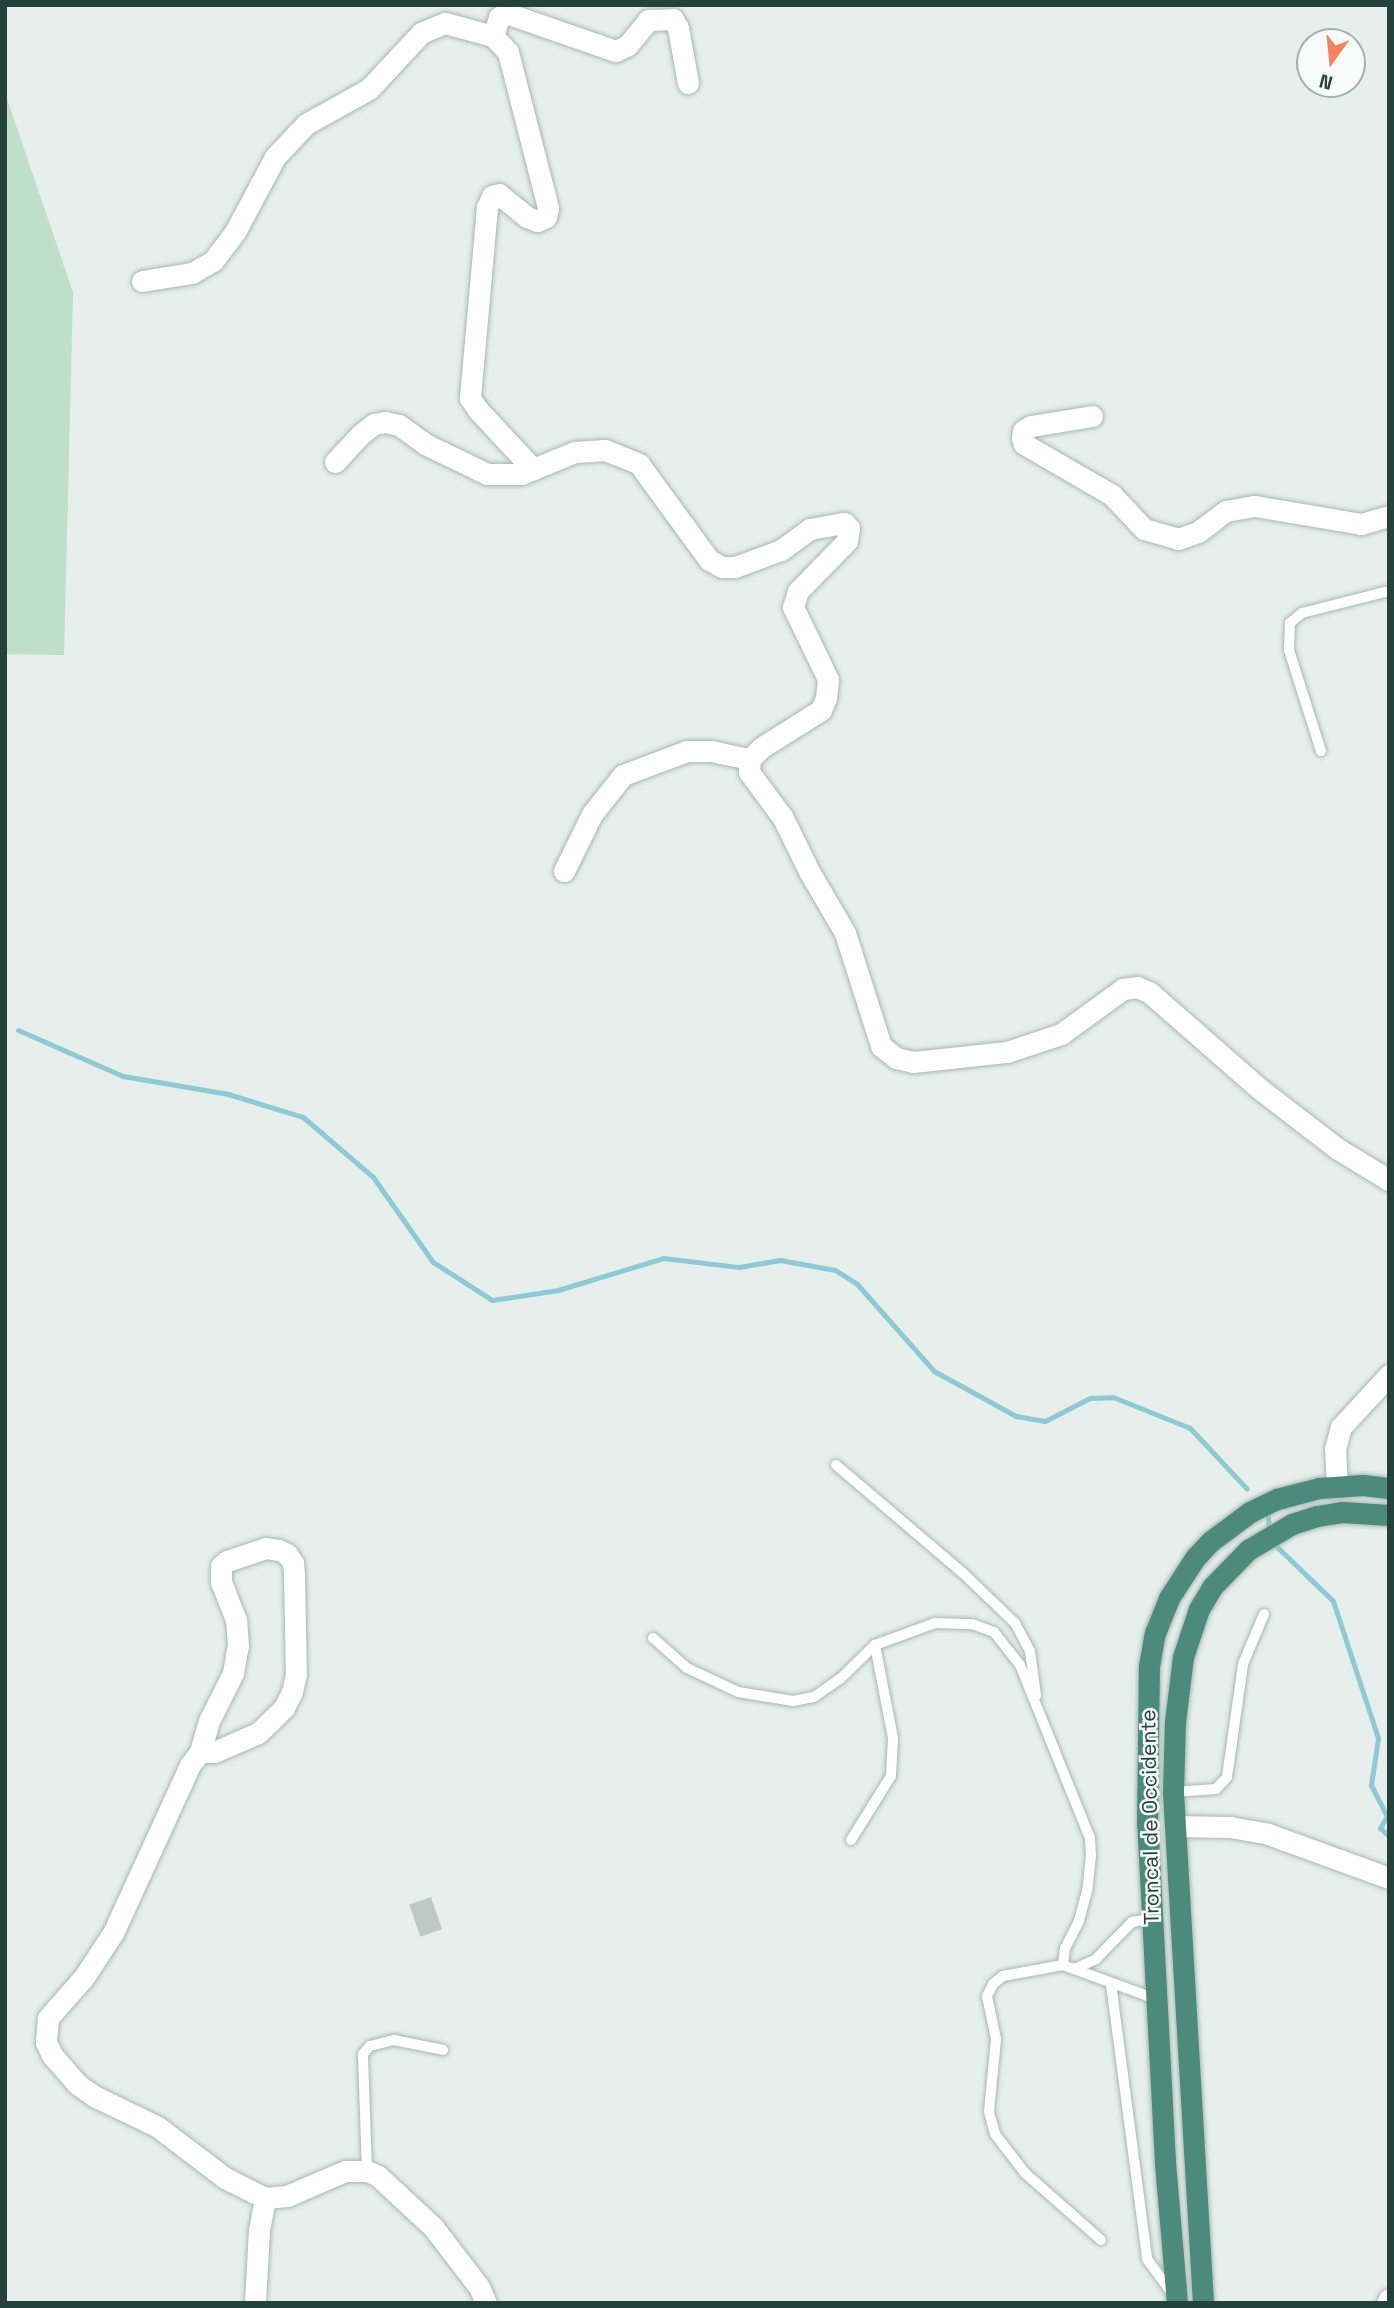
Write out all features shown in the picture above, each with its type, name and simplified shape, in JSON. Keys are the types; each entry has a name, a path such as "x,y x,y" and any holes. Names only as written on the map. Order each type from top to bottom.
{"highway":[{"name":"Troncal de Occidente","path":"1177,2301 1165,2162 1147,1824 1149,1666 1162,1612 1182,1574 1212,1541 1230,1525 1277,1499 1337,1485 1389,1488"},
{"name":"Troncal de Occidente","path":"1203,2303 1173,1792 1175,1722 1183,1657 1199,1609 1228,1567 1248,1550 1292,1524 1317,1516 1342,1512 1389,1515"}],"street":[{"path":"493,36 499,17 506,13 616,51 628,45 648,20 673,19 678,28 688,83"},
{"path":"142,281 192,273 213,261 235,232 275,157 306,124 369,89 421,33 445,23 493,36 508,52 548,208 546,217 537,220 527,218 499,194 492,196 487,207 470,398 533,469"},
{"path":"1092,416 1031,426 1023,431 1024,444 1112,495 1144,529 1178,539 1198,532 1226,511 1255,506 1361,524 1389,516"},
{"path":"335,463 361,433 374,424 385,422 399,425 425,444 487,474 509,476 575,452 605,450 639,464 709,560 722,567 735,567 781,550 810,529 844,523 849,528 846,541 798,591 793,607 828,679 821,710 761,748 750,759 749,772 783,818 810,873 845,933 881,1046 896,1058 913,1062 1007,1052 1061,1034 1123,989 1136,987 1149,992 1261,1090 1338,1149 1389,1180"},
{"path":"564,871 592,814 623,775 687,751 711,751 750,759"},
{"path":"1337,1485 1335,1449 1341,1427 1389,1375"},
{"path":"200,1752 214,1752 258,1732 284,1708 292,1692 296,1674 294,1574 293,1563 287,1553 279,1549 266,1548 227,1561 222,1566 221,1582 236,1620 238,1646 233,1673 206,1729 200,1752 181,1782 113,1933 84,1977 48,2018 46,2042 52,2055 77,2084 94,2096 158,2127 225,2178 265,2198 287,2196 345,2171 366,2171 388,2184 433,2227 479,2287 486,2303"},
{"path":"1175,1826 1230,1827 1268,1834 1389,1878"},
{"path":"255,2303 259,2230 265,2198"}],"lane":[{"path":"1321,751 1289,650 1290,623 1302,613 1389,591"},
{"path":"836,1465 964,1574 1015,1623 1030,1651 1038,1717"},
{"path":"1173,1792 1212,1790 1223,1784 1227,1777 1243,1664 1264,1615"},
{"path":"653,1638 687,1668 738,1692 793,1701 814,1696 840,1679 875,1645 935,1623 972,1624 994,1632 1020,1665 1038,1717 1090,1838 1087,1891 1079,1921 1065,1948 1069,1967"},
{"path":"851,1840 891,1776 893,1738 875,1645"},
{"path":"1101,2240 1025,2173 995,2134 989,2111 996,2039 987,1996 993,1984 1003,1976 1017,1971 1069,1967 1096,1959 1132,1922 1152,1919"},
{"path":"1069,1967 1156,1999"},
{"path":"1111,1984 1147,2259 1177,2301"},
{"path":"366,2171 363,2053 370,2046 394,2040 443,2050"}],"green space":[{"path":"5,93 73,292 64,655 5,654"}],"building":[{"path":"431,1897 442,1929 420,1937 409,1904"}],"waterway":[{"path":"18,1030 123,1076 228,1094 303,1117 373,1177 433,1262 492,1300 558,1290 663,1258 739,1267 780,1260 835,1270 857,1284 934,1371 1016,1416 1045,1421 1090,1398 1113,1397 1190,1428 1247,1489"},
{"path":"1268,1517 1269,1531"},
{"path":"1273,1543 1333,1601 1378,1738 1371,1785 1387,1816 1380,1828 1389,1836"}]}
